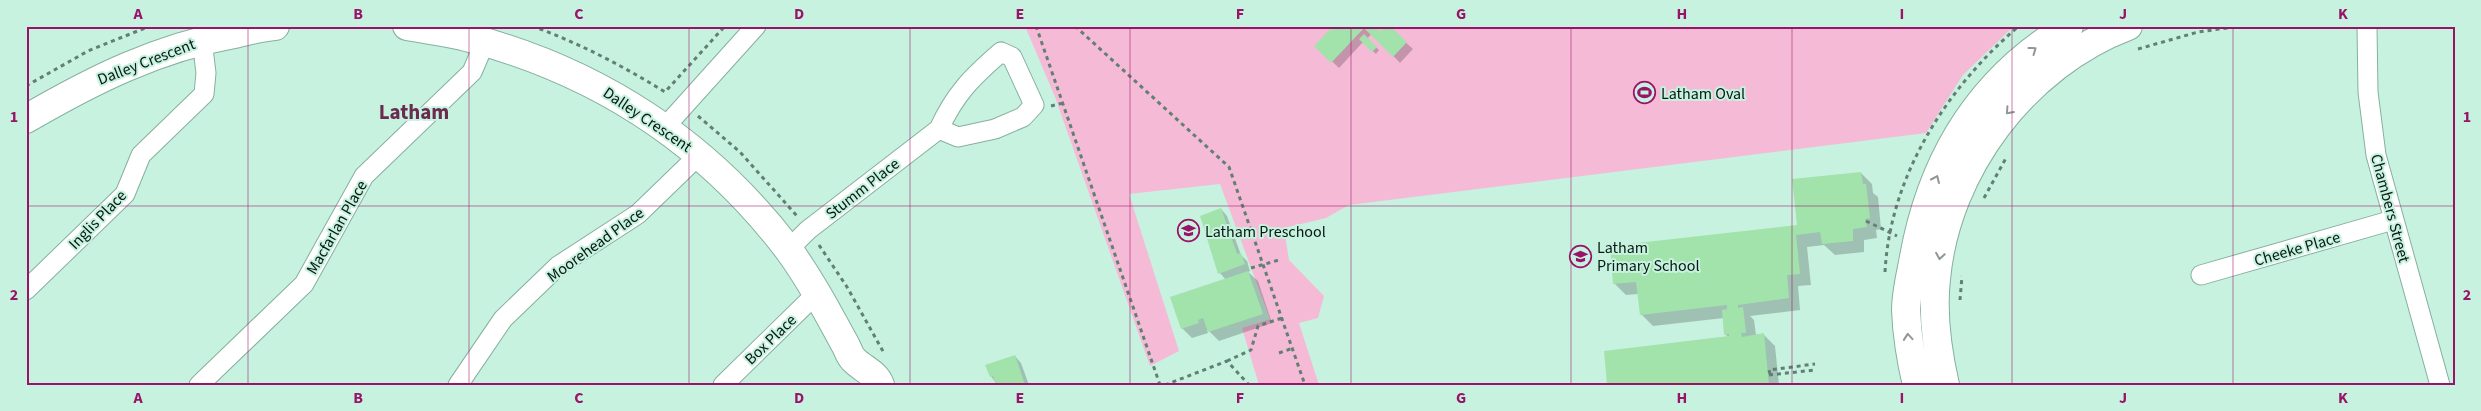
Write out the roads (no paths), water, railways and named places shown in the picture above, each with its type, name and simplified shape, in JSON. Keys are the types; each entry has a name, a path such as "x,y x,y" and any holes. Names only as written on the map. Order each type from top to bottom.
{"street":[{"name":"Dalley Crescent","path":"26,119 86,84 144,58 202,40 275,26"},
{"name":"Dalley Crescent","path":"407,26 485,42 521,52 586,79 665,127 700,154 747,200 788,250 817,293 854,372 877,378 880,385"},
{"path":"665,127 756,26"},
{"path":"1917,385 1908,343 1906,307 1918,232 1933,185 1952,143 1981,101 2016,62 2069,26"},
{"name":"Chambers Street","path":"2368,26 2371,123 2376,155 2440,385"},
{"path":"1945,385 1935,329 1936,279 1945,231 1959,192 1977,156 2002,119 2026,92 2057,64 2098,32 2131,38"},
{"name":"Inglis Place","path":"26,290 125,194 142,155 204,94 206,73 202,40"},
{"name":"Macfarlan Place","path":"200,385 304,284 364,176 472,72 485,42"},
{"name":"Stumm Place","path":"788,250 808,230 939,129 949,106 967,82 1000,52 1012,57 1034,105 1030,112 995,129 958,137 939,129"},
{"name":"Moorehead Place","path":"458,385 503,319 558,266 638,214 700,154"},
{"name":"Cheeke Place","path":"2201,275 2393,220"},
{"name":"Box Place","path":"723,385 817,293"}],"place":[{"name":"Latham Oval","path":"1645,93"},
{"name":"Latham Preschool","path":"1189,231"},
{"name":"Latham Primary School","path":"1581,256"}],"district":[{"name":"Latham","path":"414,112"}]}
